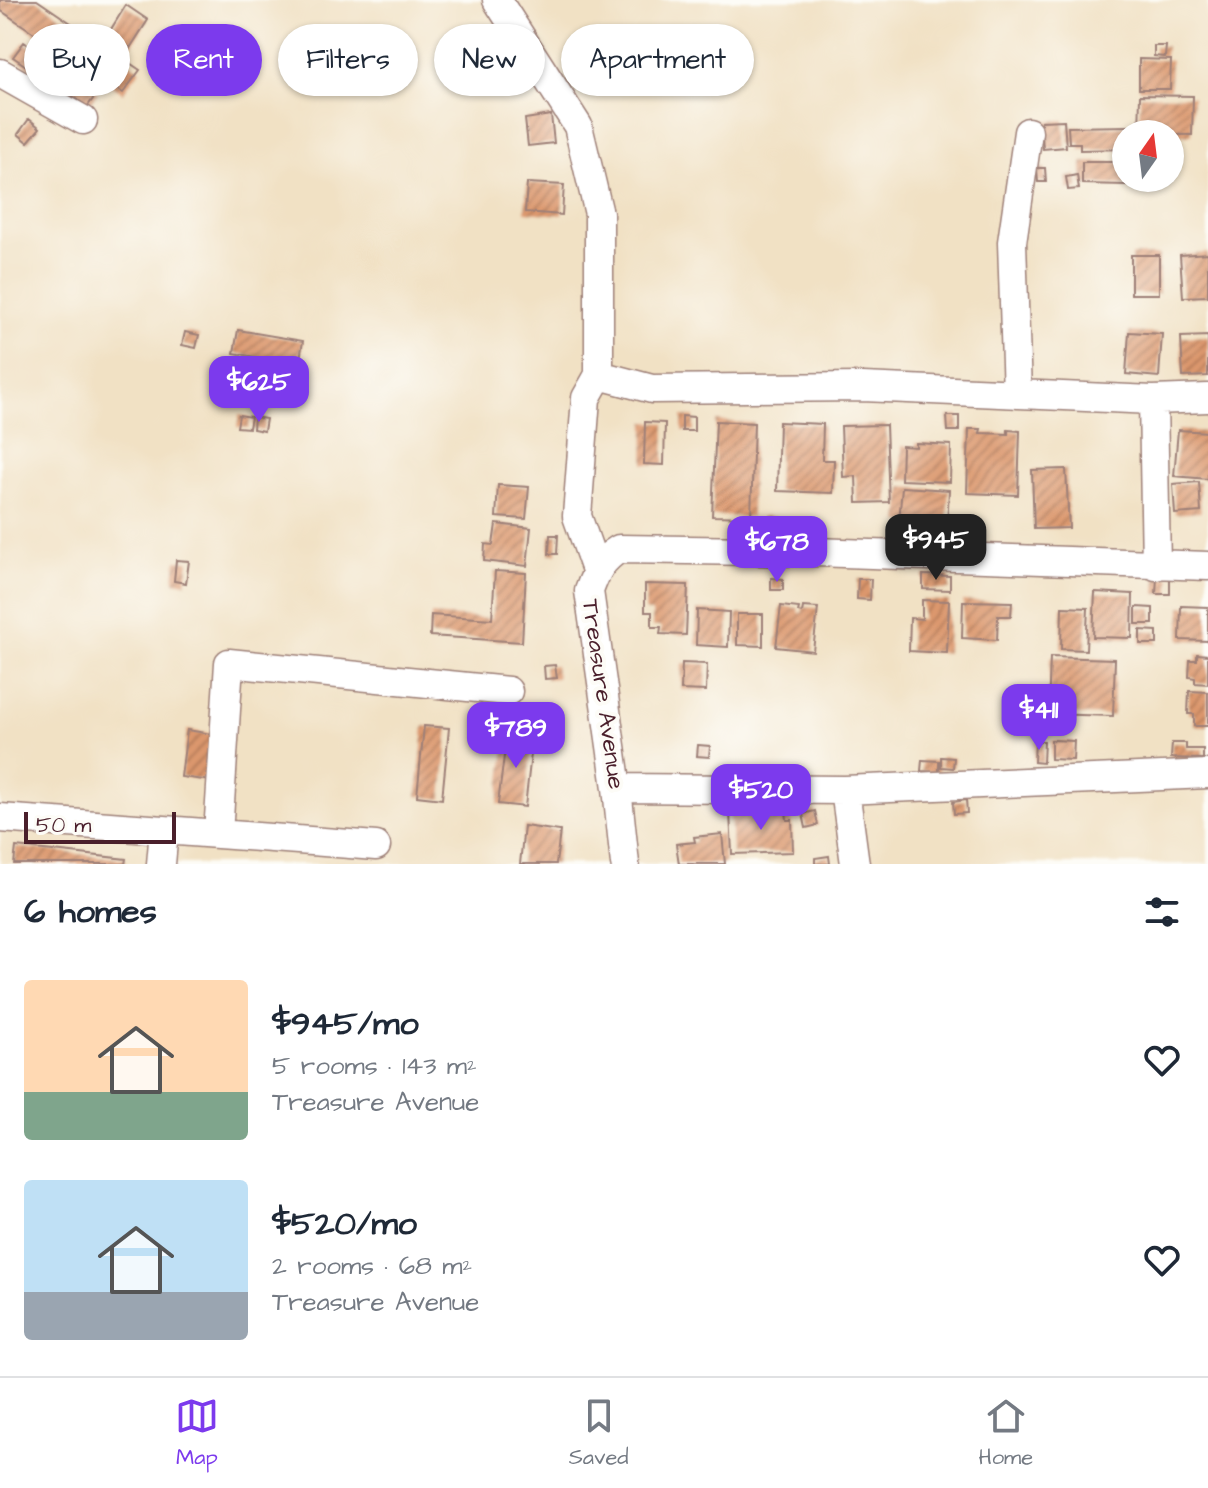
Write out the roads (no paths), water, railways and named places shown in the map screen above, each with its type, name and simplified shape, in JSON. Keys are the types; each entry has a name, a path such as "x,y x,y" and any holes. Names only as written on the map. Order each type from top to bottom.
{"street":[{"path":"497,0 578,126 599,214 599,375 586,398 577,516 596,570"},
{"path":"0,73 83,120"},
{"path":"1017,394 1012,242 1028,132"},
{"path":"599,375 652,389 863,387 1153,400 1208,398"},
{"path":"1153,400 1156,566"},
{"name":"Treasure Avenue","path":"625,864 589,591 596,570 605,557 619,549 815,552 1208,566"},
{"path":"218,834 229,663 508,691"},
{"path":"617,788 845,790 1208,774"},
{"path":"845,790 855,864"},
{"path":"0,818 376,846"},
{"path":"161,864 164,830"}]}
